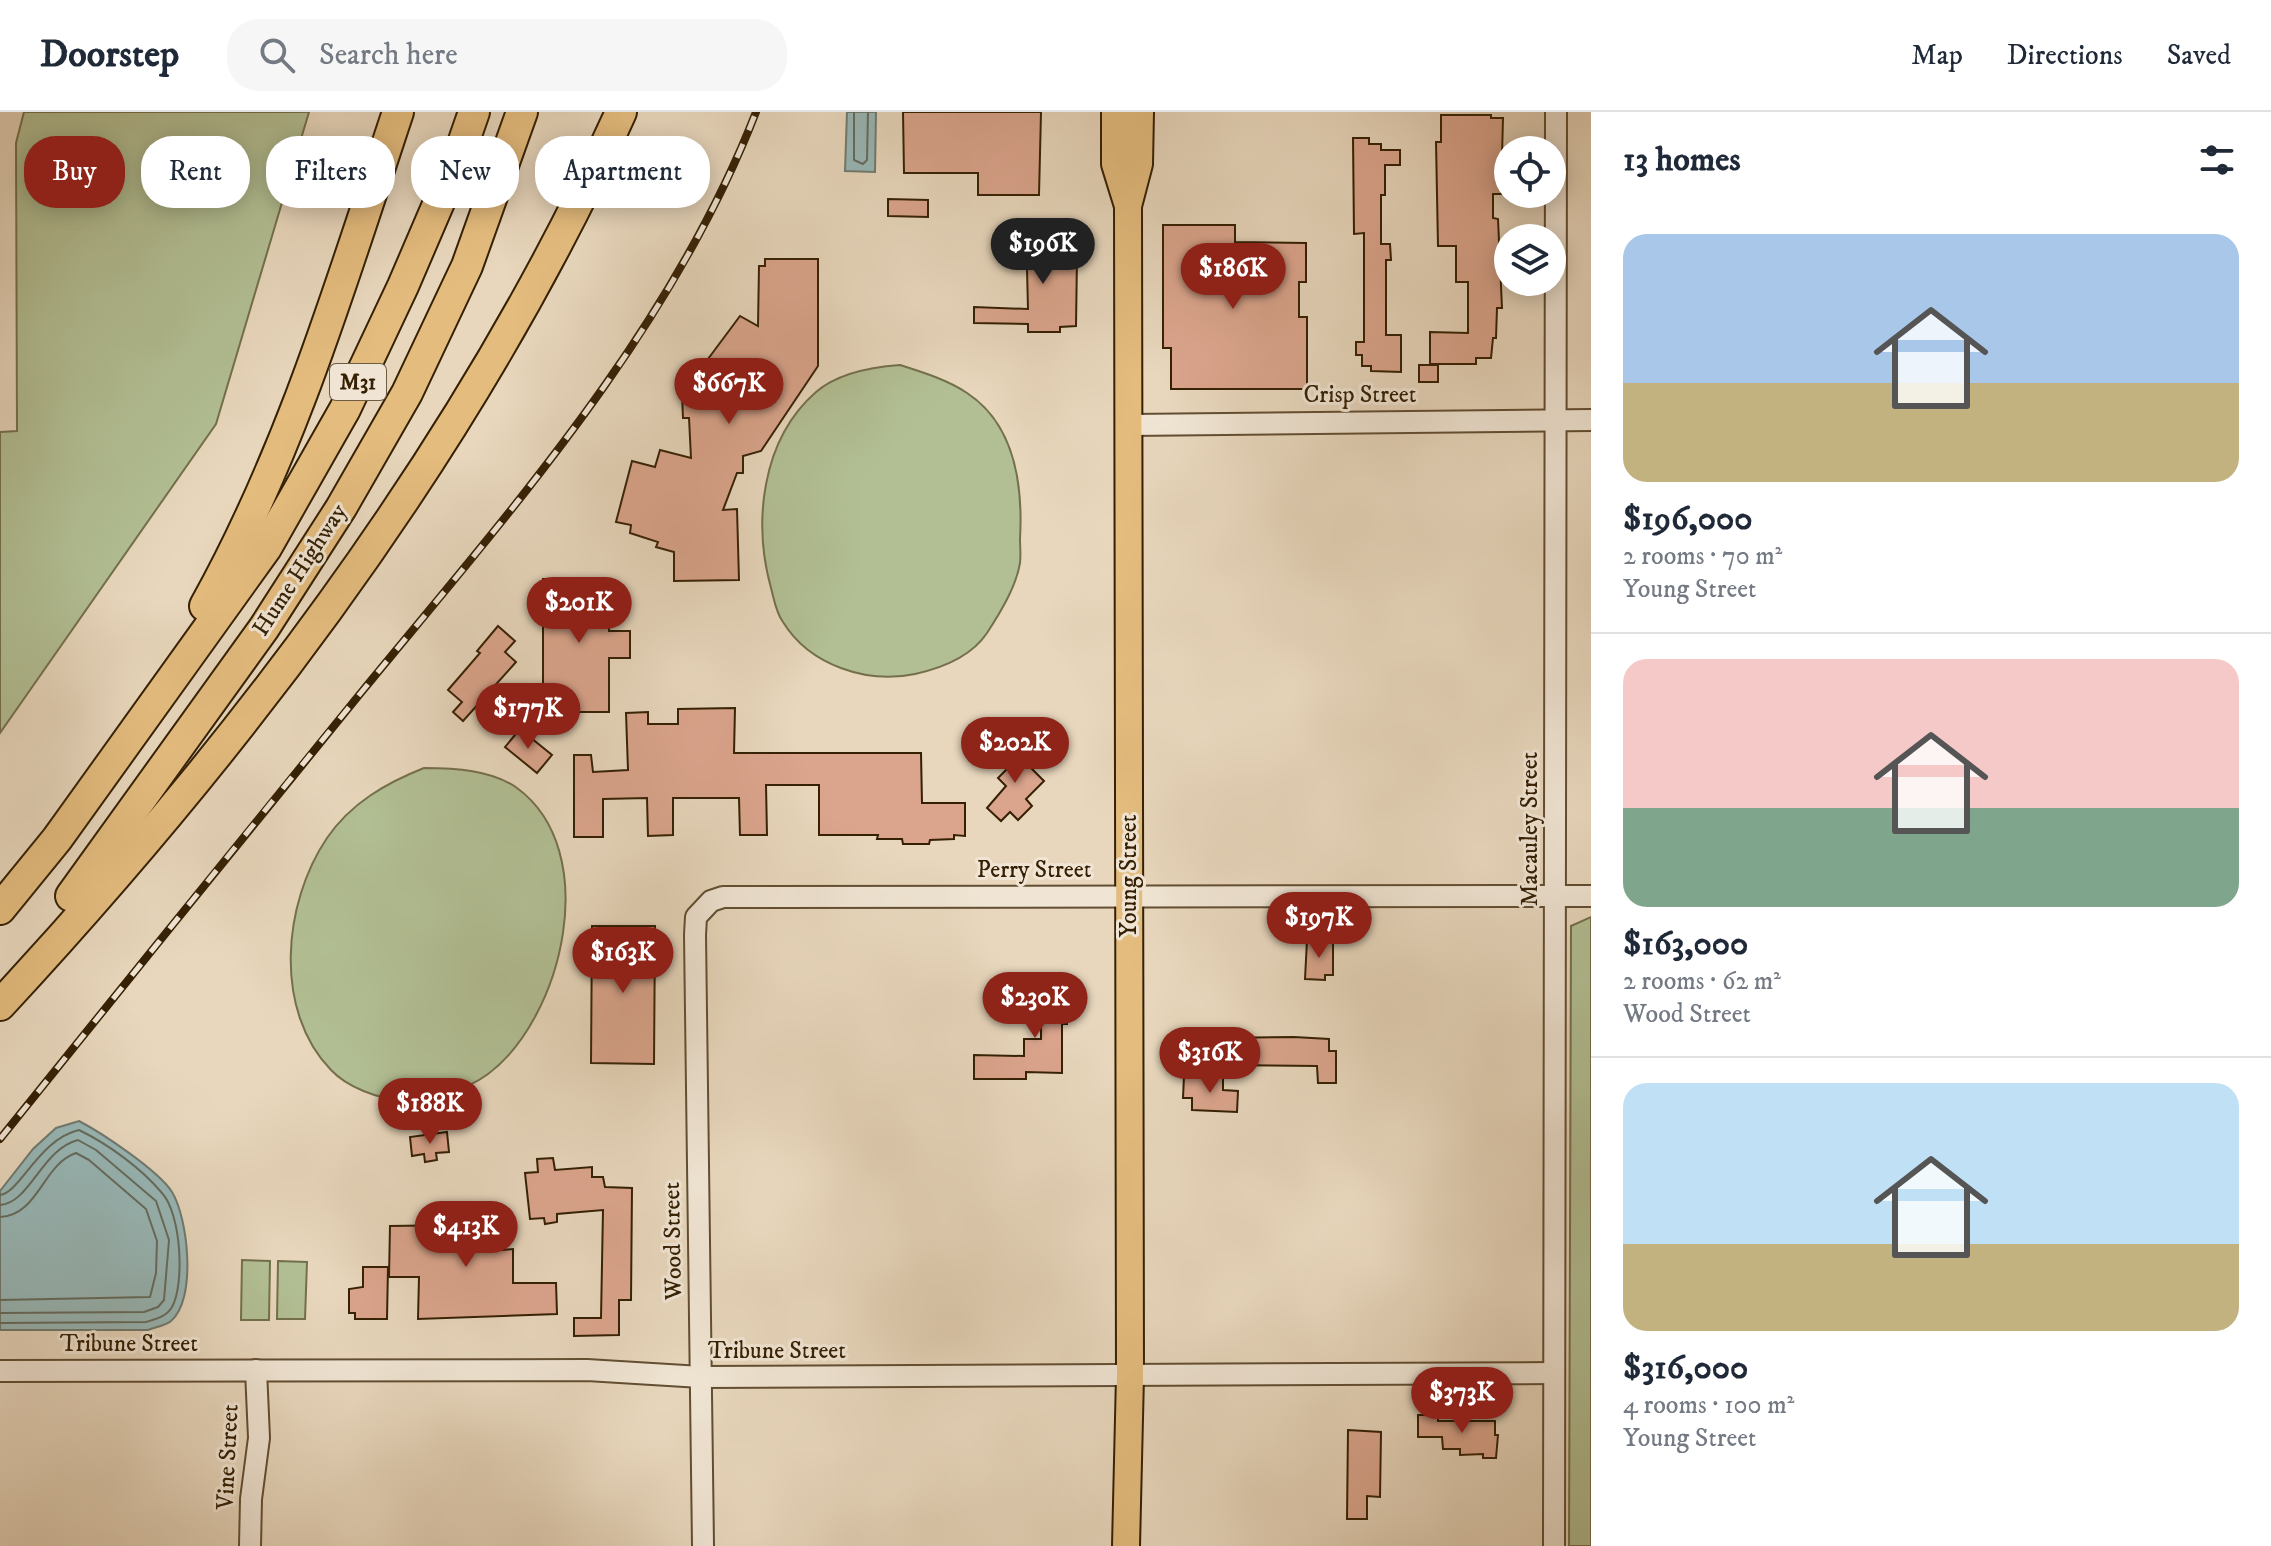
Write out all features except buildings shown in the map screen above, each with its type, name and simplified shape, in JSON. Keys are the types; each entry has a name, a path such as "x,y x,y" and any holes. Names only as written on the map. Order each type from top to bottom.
{"highway":[{"path":"135,730 248,526 334,311 398,112"},
{"name":"Hume Highway","path":"0,909 57,839 266,548 345,409 403,286 458,158 474,112"},
{"name":"Hume Highway","path":"0,984 119,832 264,628 341,508 407,393 467,266 522,112"},
{"path":"0,1005 60,940 233,733 452,427 552,249 621,112"}],"main road":[{"name":"Young Street","path":"1115,112 1115,164 1128,206"},
{"name":"Young Street","path":"1126,1546 1130,1376 1128,206 1139,164 1140,112"}],"street":[{"name":"Macauley Street","path":"1554,1546 1556,112"},
{"name":"Crisp Street","path":"1130,425 1591,420"},
{"name":"Perry Street","path":"695,935 696,917 711,901 723,897 1591,896"},
{"name":"Wood Street","path":"695,935 703,1546"},
{"name":"Vine Street","path":"250,1546 251,1499 259,1438 256,1370"},
{"name":"Tribune Street","path":"0,1371 587,1370 701,1377 1554,1373"}],"green space":[{"path":"24,112 309,112 302,136 266,136 266,208 280,208 216,424 0,733 0,432 17,431 16,143"},
{"path":"900,365 960,388 983,406 996,422 1006,439 1017,478 1021,519 1020,560 1007,600 973,649 925,672 878,676 860,674 824,660 808,650 783,622 766,563 763,510 766,484 783,434 816,392 834,380 856,372"},
{"path":"424,768 460,770 496,777 517,788 544,816 559,851 565,891 563,934 553,976 536,1015 514,1048 488,1074 469,1085 435,1097 402,1100 364,1091 345,1082 331,1070 312,1045 300,1018 293,987 291,956 301,893 312,864 327,838 358,804 396,780"},
{"path":"1591,917 1591,1546 1569,1546 1571,926"},
{"path":"242,1260 270,1261 269,1320 241,1320"},
{"path":"278,1261 307,1262 305,1319 277,1319"}],"water":[{"path":"847,112 876,112 875,172 845,171"},
{"path":"79,1121 143,1163 172,1192 186,1238 187,1277 179,1310 169,1323 148,1330 0,1330 0,1191 33,1149 56,1128"}],"railway":[{"path":"0,1139 530,486 583,416 680,269 721,192 756,112"}]}
